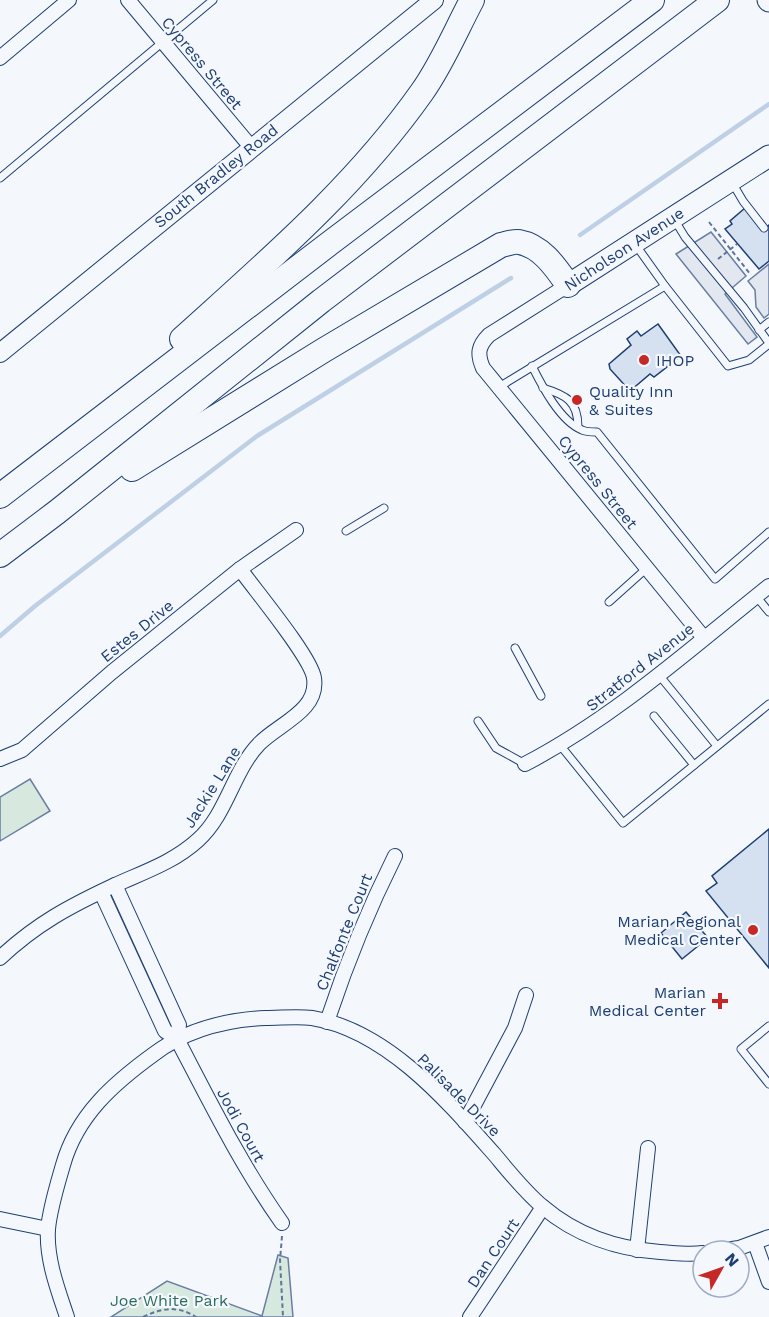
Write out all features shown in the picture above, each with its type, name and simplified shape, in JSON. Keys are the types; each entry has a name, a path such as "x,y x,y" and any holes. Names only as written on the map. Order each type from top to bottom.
{"highway":[{"path":"58,451 299,233 375,154 423,90 472,0"},
{"path":"0,496 652,0"},
{"path":"0,555 321,301 710,5"},
{"path":"57,512 127,473 324,350 501,245 519,242 541,252 568,285"}],"main road":[{"name":"Nicholson Avenue","path":"568,285 769,156"}],"street":[{"path":"0,58 69,0"},
{"name":"Cypress Street","path":"128,0 251,147"},
{"name":"South Bradley Road","path":"0,353 434,0"},
{"name":"Nicholson Avenue","path":"480,344 489,335 568,285"},
{"name":"Cypress Street","path":"480,344 478,355 483,368 704,638"},
{"name":"Estes Drive","path":"0,759 22,750 112,672 240,569 296,530"},
{"name":"Jackie Lane","path":"0,958 28,932 64,910 174,859 200,839 228,797 250,755 260,743 305,708 311,700 314,676 306,659 240,569"},
{"name":"Stratford Avenue","path":"525,764 591,726 659,675 769,586"},
{"name":"Chalfonte Court","path":"327,1022 369,907 395,856"},
{"name":"Jodi Court","path":"115,885 179,1025 177,1039"},
{"name":"Jodi Court","path":"101,892 165,1031 177,1039 233,1146 260,1192 282,1223"},
{"path":"465,1122 511,1037 526,995"},
{"name":"Palisade Drive","path":"67,1317 54,1280 48,1229 55,1194 73,1139 98,1101 119,1080 177,1039 233,1021 297,1017 327,1022 357,1033 399,1059 432,1088 529,1194 543,1207 581,1232 637,1250 691,1252"},
{"path":"637,1250 648,1148"},
{"name":"Dan Court","path":"470,1317 543,1207"},
{"path":"0,1220 48,1229"},
{"path":"751,1244 769,1237"},
{"path":"755,1243 769,1282"}],"lane":[{"path":"0,178 213,0"},
{"path":"731,180 743,201 764,228"},
{"path":"634,242 665,286 729,366 749,360 769,344 744,308 672,217"},
{"path":"499,387 665,286"},
{"path":"759,330 769,322"},
{"path":"532,366 543,388 562,414 582,430 597,432 715,579 769,532"},
{"path":"543,388 560,393 570,401 578,412 578,427"},
{"path":"346,531 384,508"},
{"path":"609,602 647,568"},
{"path":"756,596 769,612"},
{"path":"515,648 541,696"},
{"path":"659,675 717,746"},
{"path":"560,745 623,823 769,704"},
{"path":"654,716 694,765"},
{"path":"478,721 496,748 525,764"},
{"path":"769,1026 741,1049 769,1084"}],"path":[{"path":"709,222 751,275"},
{"path":"709,266 737,244"},
{"path":"282,1223 280,1260 283,1317"},
{"path":"143,1317 157,1310 169,1308 179,1309 196,1317"}],"green space":[{"path":"30,779 50,811 0,841 0,797"},
{"name":"Joe White Park","path":"278,1255 288,1258 293,1317 111,1317 167,1281 262,1316"}],"shaded area":[{"path":"711,232 746,276 725,294 757,337 748,344 676,254"},
{"path":"769,264 769,314 764,318 756,307 755,290 748,281"}],"building":[{"path":"745,208 763,230 769,225 769,261 759,269 725,229 732,224 730,221"},
{"name":"IHOP","path":"658,324 681,356 654,377 650,374 630,391 610,369 609,364 631,345 627,339 637,331 641,336"},
{"name":"Marian Regional Medical Center","path":"769,829 769,968 706,891 717,883 712,876"},
{"path":"686,912 708,938 682,959 661,933"}],"waterway":[{"path":"580,235 769,104"},
{"path":"0,636 35,606 257,436 511,278"}],"place":[{"name":"IHOP","path":"644,360"},
{"name":"Quality Inn & Suites","path":"577,400"},
{"name":"Marian Regional Medical Center","path":"753,930"},
{"name":"Marian Medical Center","path":"720,1001"}]}
